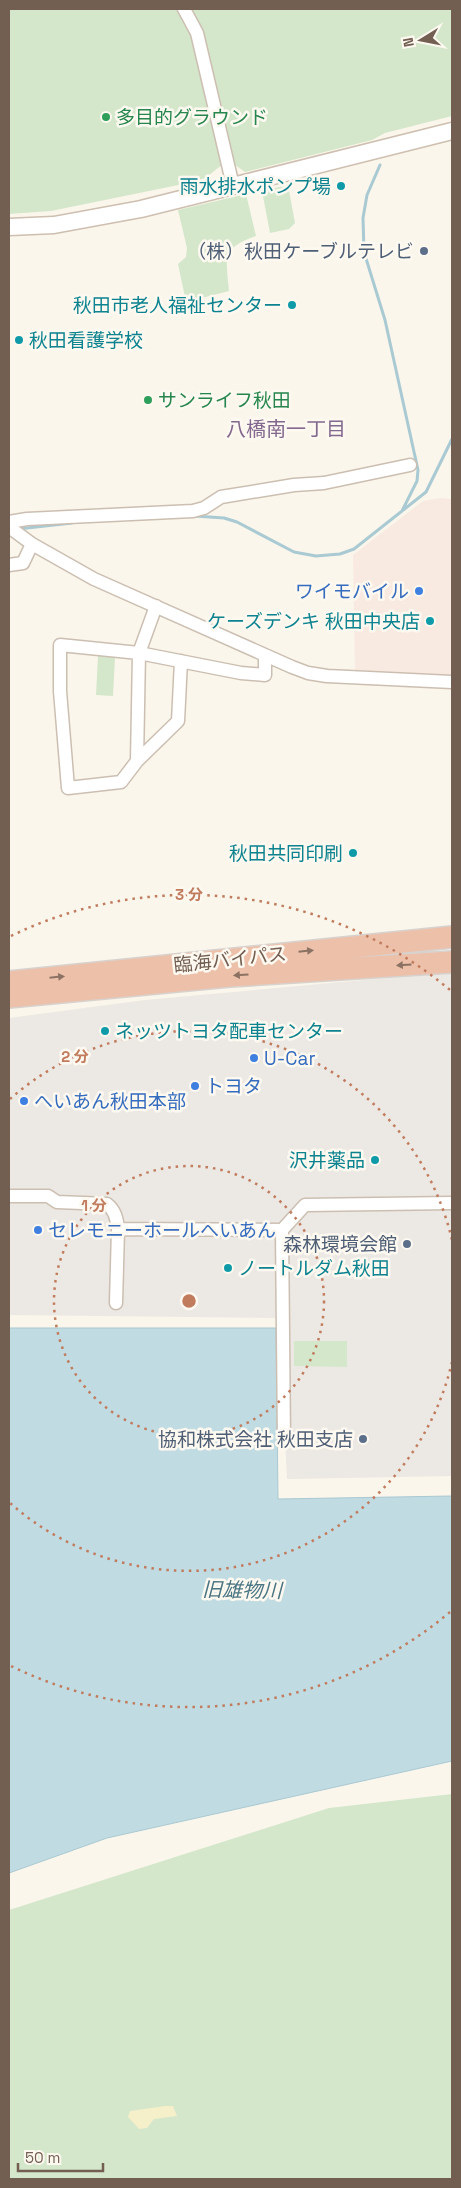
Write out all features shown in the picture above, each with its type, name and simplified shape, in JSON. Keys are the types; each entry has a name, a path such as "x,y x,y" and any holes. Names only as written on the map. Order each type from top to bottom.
{"highway":[{"name":"臨海バイパス","path":"9,982 452,937"},
{"name":"臨海バイパス","path":"9,997 230,976 452,962"}],"street":[{"path":"184,9 197,33 233,186"},
{"path":"9,227 54,225 141,210 452,131"},
{"path":"410,465 324,483 294,485 221,497 204,508 193,511 27,519 12,528 32,544 94,579 308,673 327,676 452,682"},
{"path":"9,565 23,562 32,544"},
{"path":"137,761 139,653 156,606"},
{"path":"181,661 178,721 137,761 121,782 68,788 60,691 60,645 139,653 181,661 241,673 265,675 266,655"},
{"path":"9,1196 48,1196 57,1202 107,1204 112,1208 118,1229 116,1303"},
{"path":"284,1442 282,1230 305,1205 452,1202"},
{"path":"118,1229 282,1230"}],"shaded area":[{"path":"441,498 452,499 452,677 355,670 353,555 423,501"},
{"path":"452,972 452,1476 287,1479 279,1318 9,1315 9,1018 145,1000"}],"green space":[{"path":"9,9 452,9 452,116 385,133 372,140 245,172 231,162 226,163 198,181 51,211 9,214"},
{"path":"288,185 295,223 289,229 270,233 262,191"},
{"path":"246,194 256,236 237,245 228,256 229,291 186,302 178,264 186,257 187,248 178,210"},
{"path":"98,656 115,657 113,696 96,695"},
{"path":"294,1341 347,1341 347,1367 294,1366"},
{"path":"452,1794 452,2179 9,2179 9,1910 329,1808"}],"sand":[{"path":"173,2106 177,2116 154,2119 147,2128 139,2129 128,2117 130,2111"}],"water":[{"name":"旧雄物川","path":"9,1328 276,1328 278,1499 452,1496 452,1761 107,1838 9,1873"}],"waterway":[{"path":"380,165 367,195 363,218 364,252 385,320 418,470 417,481 402,511"},
{"path":"195,516 224,518 237,522 294,552 316,556 340,554 354,549 426,492 452,439"},
{"path":"18,529 72,523"}],"place":[{"name":"多目的グラウンド","path":"106,117"},
{"name":"雨水排水ポンプ場","path":"341,186"},
{"name":"（株）秋田ケーブルテレビ","path":"424,251"},
{"name":"秋田市老人福祉センター","path":"292,305"},
{"name":"秋田看護学校","path":"19,340"},
{"name":"サンライフ秋田","path":"148,400"},
{"name":"ワイモバイル","path":"419,591"},
{"name":"ケーズデンキ 秋田中央店","path":"430,621"},
{"name":"秋田共同印刷","path":"353,853"},
{"name":"ネッツトヨタ配車センター","path":"105,1031"},
{"name":"U-Car","path":"254,1058"},
{"name":"トヨタ","path":"195,1086"},
{"name":"へいあん秋田本部","path":"24,1101"},
{"name":"沢井薬品","path":"375,1160"},
{"name":"セレモニーホールへいあん","path":"38,1230"},
{"name":"森林環境会館","path":"407,1244"},
{"name":"ノートルダム秋田","path":"228,1268"},
{"name":"協和株式会社 秋田支店","path":"363,1439"}],"district":[{"name":"八橋南一丁目","path":"286,429"}]}
